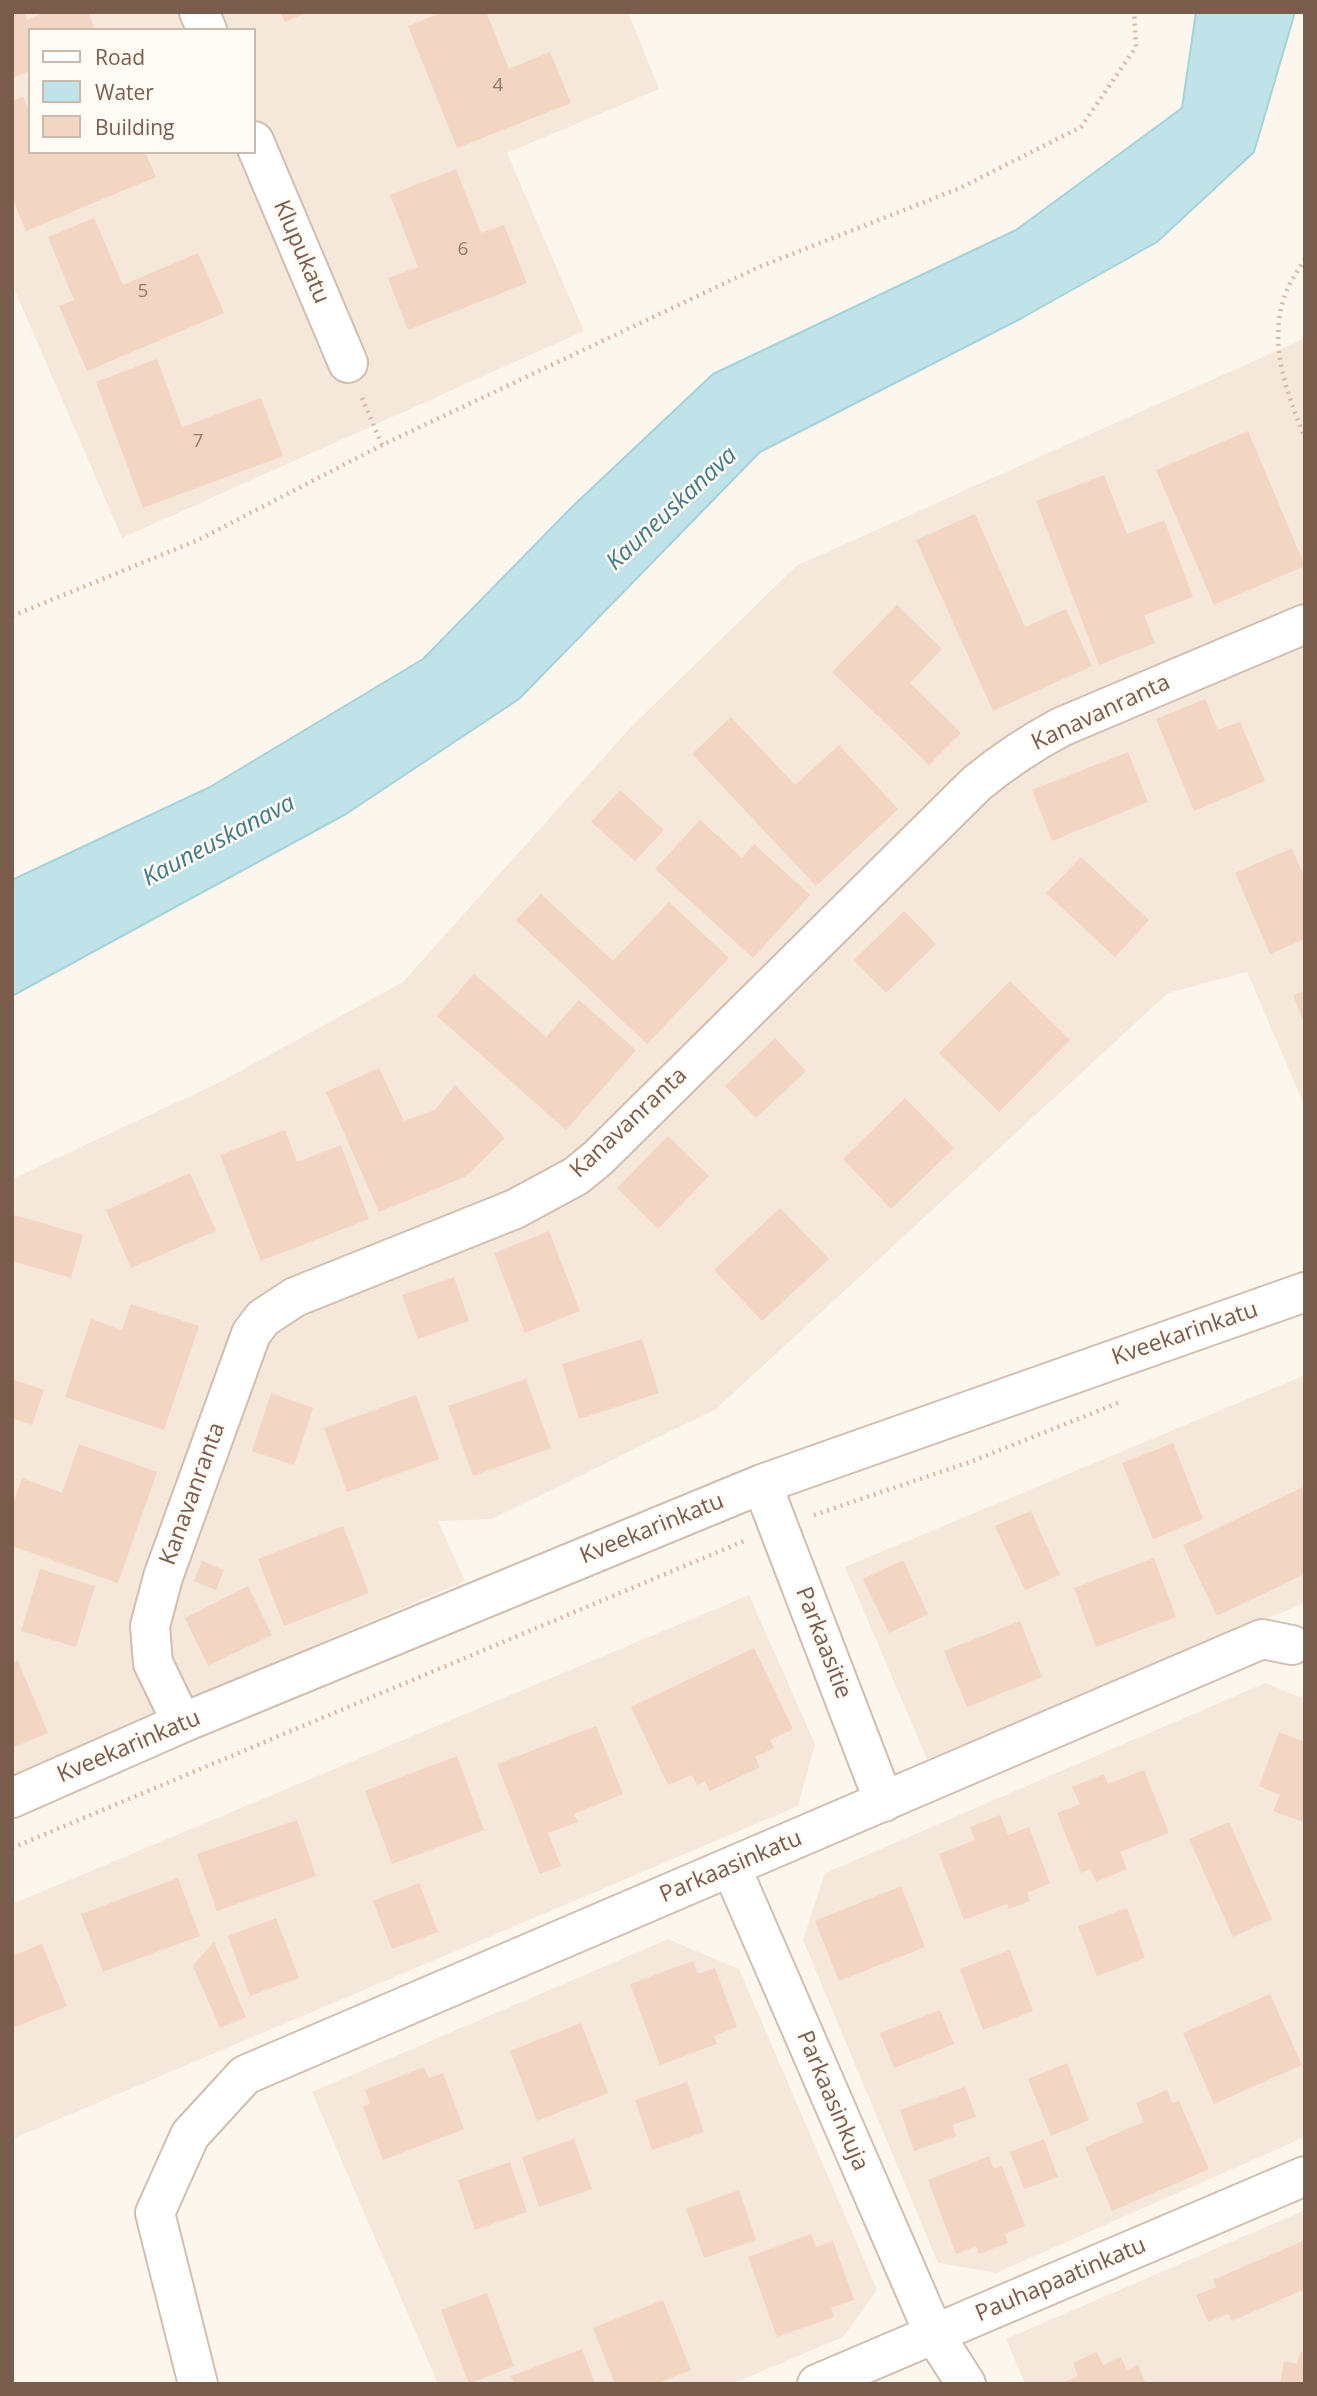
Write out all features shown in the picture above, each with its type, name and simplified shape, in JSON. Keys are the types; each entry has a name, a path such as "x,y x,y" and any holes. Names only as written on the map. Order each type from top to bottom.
{"street":[{"path":"199,12 206,28"},
{"name":"Klupukatu","path":"256,146 348,363"},
{"name":"Kanavanranta","path":"182,1723 153,1663 150,1626 163,1577 251,1334 263,1318 295,1297 515,1209 576,1176 608,1148 977,783 1005,761 1061,727 1305,624"},
{"name":"Kveekarinkatu","path":"12,1797 182,1723 762,1484 1305,1292"},
{"name":"Parkaasitie","path":"762,1484 884,1802"},
{"name":"Parkaasinkatu","path":"198,2384 155,2213 190,2135 245,2076 1262,1639 1292,1645"},
{"name":"Parkaasinkuja","path":"731,1867 934,2334 966,2384"},
{"name":"Pauhapaatinkatu","path":"817,2384 1305,2176"}],"path":[{"path":"12,616 198,540 382,445 759,267 960,188 1082,127 1136,47 1134,12"},
{"path":"1305,259 1286,292 1278,333 1279,363 1286,390 1305,438"},
{"path":"348,363 382,445"},
{"path":"12,1848 779,1527 970,1462 1056,1430 1128,1399"}],"shaded area":[{"path":"12,12 628,12 659,89 507,153 584,331 122,538 12,284"},
{"path":"1305,338 1305,1107 1247,972 1168,993 716,1409 492,1519 438,1521 465,1581 12,1775 12,1179 218,1083 403,982 630,728 796,566"},
{"path":"1305,1375 1305,1603 927,1759 845,1567"},
{"path":"749,1595 815,1744 798,1806 12,2139 12,1904"},
{"path":"1265,1683 1305,1699 1305,2137 996,2273 938,2263 803,1940 825,1873"},
{"path":"668,1939 739,1969 877,2290 843,2337 732,2384 438,2384 312,2092"},
{"path":"1305,2210 1305,2384 1025,2384 1006,2339"}],"water":[{"name":"Kauneuskanava","path":"1196,12 1295,12 1254,152 1157,242 1022,318 760,452 519,699 346,814 12,996 12,880 210,787 423,659 573,506 713,374 1016,230 1182,108"}],"building":[{"path":"12,12 24,12 27,20 46,12 88,12 94,28 28,28 28,72 12,78"},
{"path":"280,12 308,12 285,22"},
{"path":"443,12 486,12 509,69 550,52 571,103 457,148 408,26"},
{"path":"23,97 28,108 28,154 146,154 156,177 26,231 12,198 12,101"},
{"path":"456,169 481,233 504,225 527,283 408,330 388,278 418,267 390,195"},
{"path":"94,218 123,285 198,253 224,313 87,371 59,306 74,300 48,237"},
{"path":"157,359 182,427 261,398 283,456 143,508 96,382"},
{"path":"1248,431 1305,566 1214,605 1156,470"},
{"path":"1104,475 1127,534 1164,520 1193,597 1144,615 1155,643 1099,665 1036,501"},
{"path":"975,514 1025,627 1066,609 1092,666 993,711 916,540"},
{"path":"897,605 942,649 910,683 961,733 929,765 832,672"},
{"path":"1205,699 1218,730 1240,722 1265,781 1194,811 1156,719"},
{"path":"731,717 795,785 839,745 898,809 816,886 692,754"},
{"path":"1128,752 1148,802 1052,841 1032,790"},
{"path":"620,790 664,830 635,861 591,822"},
{"path":"700,820 742,858 754,844 810,895 753,958 655,869"},
{"path":"1292,848 1305,879 1305,939 1270,954 1235,873"},
{"path":"1081,857 1149,920 1115,957 1046,893"},
{"path":"541,894 613,961 669,902 729,958 647,1044 516,920"},
{"path":"904,911 936,944 886,993 854,960"},
{"path":"474,974 546,1037 579,1000 636,1050 566,1130 437,1016"},
{"path":"1010,981 1070,1040 999,1112 939,1053"},
{"path":"1305,991 1305,1025 1293,995"},
{"path":"775,1038 806,1071 756,1118 725,1086"},
{"path":"379,1068 404,1121 435,1110 455,1085 505,1138 465,1177 379,1212 326,1092"},
{"path":"905,1098 954,1148 891,1209 843,1159"},
{"path":"285,1130 297,1162 341,1145 369,1219 261,1261 220,1155"},
{"path":"668,1136 709,1176 658,1229 617,1188"},
{"path":"190,1173 216,1231 131,1268 106,1210"},
{"path":"780,1208 829,1259 762,1321 714,1270"},
{"path":"15,1215 83,1235 71,1278 12,1261 12,1225"},
{"path":"549,1231 580,1311 525,1333 494,1253"},
{"path":"454,1277 469,1321 418,1339 402,1295"},
{"path":"131,1304 199,1326 164,1430 65,1397 91,1319 122,1330"},
{"path":"642,1339 659,1393 579,1419 562,1364"},
{"path":"12,1379 44,1390 32,1425 12,1418"},
{"path":"526,1379 551,1448 473,1476 448,1406"},
{"path":"271,1393 313,1408 294,1465 252,1451"},
{"path":"416,1395 439,1459 347,1492 324,1428"},
{"path":"1173,1443 1203,1519 1153,1539 1122,1463"},
{"path":"79,1444 157,1472 118,1583 12,1546 12,1507 22,1478 62,1493"},
{"path":"1305,1486 1305,1574 1217,1616 1183,1545"},
{"path":"1031,1511 1060,1575 1025,1590 995,1526"},
{"path":"343,1526 369,1593 284,1626 258,1559"},
{"path":"1154,1558 1176,1617 1096,1647 1074,1588"},
{"path":"903,1560 928,1614 889,1633 863,1579"},
{"path":"202,1561 224,1570 216,1590 194,1581"},
{"path":"40,1569 95,1586 76,1647 21,1631"},
{"path":"248,1586 272,1635 208,1666 185,1618"},
{"path":"1020,1621 1042,1677 967,1707 944,1651"},
{"path":"754,1648 793,1729 770,1740 774,1748 755,1757 760,1767 710,1791 705,1781 697,1785 692,1775 668,1785 631,1707"},
{"path":"18,1661 48,1733 12,1748 12,1663"},
{"path":"596,1726 623,1794 574,1814 578,1822 548,1833 561,1866 540,1874 497,1764"},
{"path":"1279,1732 1305,1742 1305,1823 1273,1811 1280,1795 1259,1786"},
{"path":"457,1756 484,1830 392,1864 365,1791"},
{"path":"1144,1770 1169,1833 1120,1852 1127,1869 1096,1882 1090,1869 1081,1873 1057,1813 1080,1804 1072,1787 1104,1774 1108,1784"},
{"path":"1000,1815 1008,1835 1029,1827 1050,1883 1027,1893 1030,1901 1009,1909 1007,1904 964,1920 939,1854 975,1840 970,1827"},
{"path":"297,1820 316,1876 217,1911 197,1854"},
{"path":"1229,1822 1272,1919 1233,1937 1189,1839"},
{"path":"178,1878 200,1936 103,1972 81,1914"},
{"path":"419,1883 438,1932 392,1949 373,1901"},
{"path":"901,1886 925,1947 839,1981 815,1921"},
{"path":"1127,1908 1145,1958 1097,1976 1078,1926"},
{"path":"276,1918 299,1978 250,1996 228,1936"},
{"path":"214,1942 246,2017 220,2028 193,1966"},
{"path":"42,1944 67,2006 12,2028 12,1956"},
{"path":"1010,1950 1033,2011 983,2030 960,1969"},
{"path":"693,1961 698,1974 715,1968 737,2027 714,2036 717,2044 660,2065 630,1984"},
{"path":"1270,1994 1302,2065 1214,2104 1183,2033"},
{"path":"940,2010 954,2044 894,2068 880,2033"},
{"path":"581,2023 608,2093 537,2121 510,2051"},
{"path":"1067,2063 1089,2120 1051,2136 1028,2079"},
{"path":"424,2067 429,2078 443,2073 464,2129 383,2160 363,2107 370,2104 365,2090"},
{"path":"687,2082 704,2132 652,2150 635,2100"},
{"path":"965,2087 976,2117 952,2125 956,2136 914,2151 900,2110"},
{"path":"1167,2090 1172,2103 1179,2101 1209,2169 1112,2211 1085,2147 1144,2122 1136,2103"},
{"path":"574,2139 592,2189 539,2207 522,2157"},
{"path":"1044,2139 1058,2177 1024,2189 1010,2152"},
{"path":"989,2156 994,2169 1002,2166 1025,2226 1005,2234 1008,2243 979,2254 976,2246 956,2254 928,2180"},
{"path":"510,2162 527,2212 475,2230 458,2180"},
{"path":"739,2190 756,2240 704,2258 686,2209"},
{"path":"811,2234 816,2247 833,2241 854,2300 831,2308 834,2317 777,2337 748,2257"},
{"path":"1305,2240 1305,2289 1232,2321 1228,2314 1208,2322 1196,2295 1216,2287 1213,2280"},
{"path":"487,2293 514,2366 469,2384 441,2310"},
{"path":"663,2300 691,2370 656,2384 615,2384 593,2328"},
{"path":"582,2349 595,2384 514,2384 511,2376"},
{"path":"1097,2352 1103,2365 1121,2357 1127,2370 1138,2365 1146,2384 1060,2384 1078,2376 1073,2363"},
{"path":"1300,2352 1305,2353 1305,2384 1280,2384 1284,2361 1297,2364"}]}
